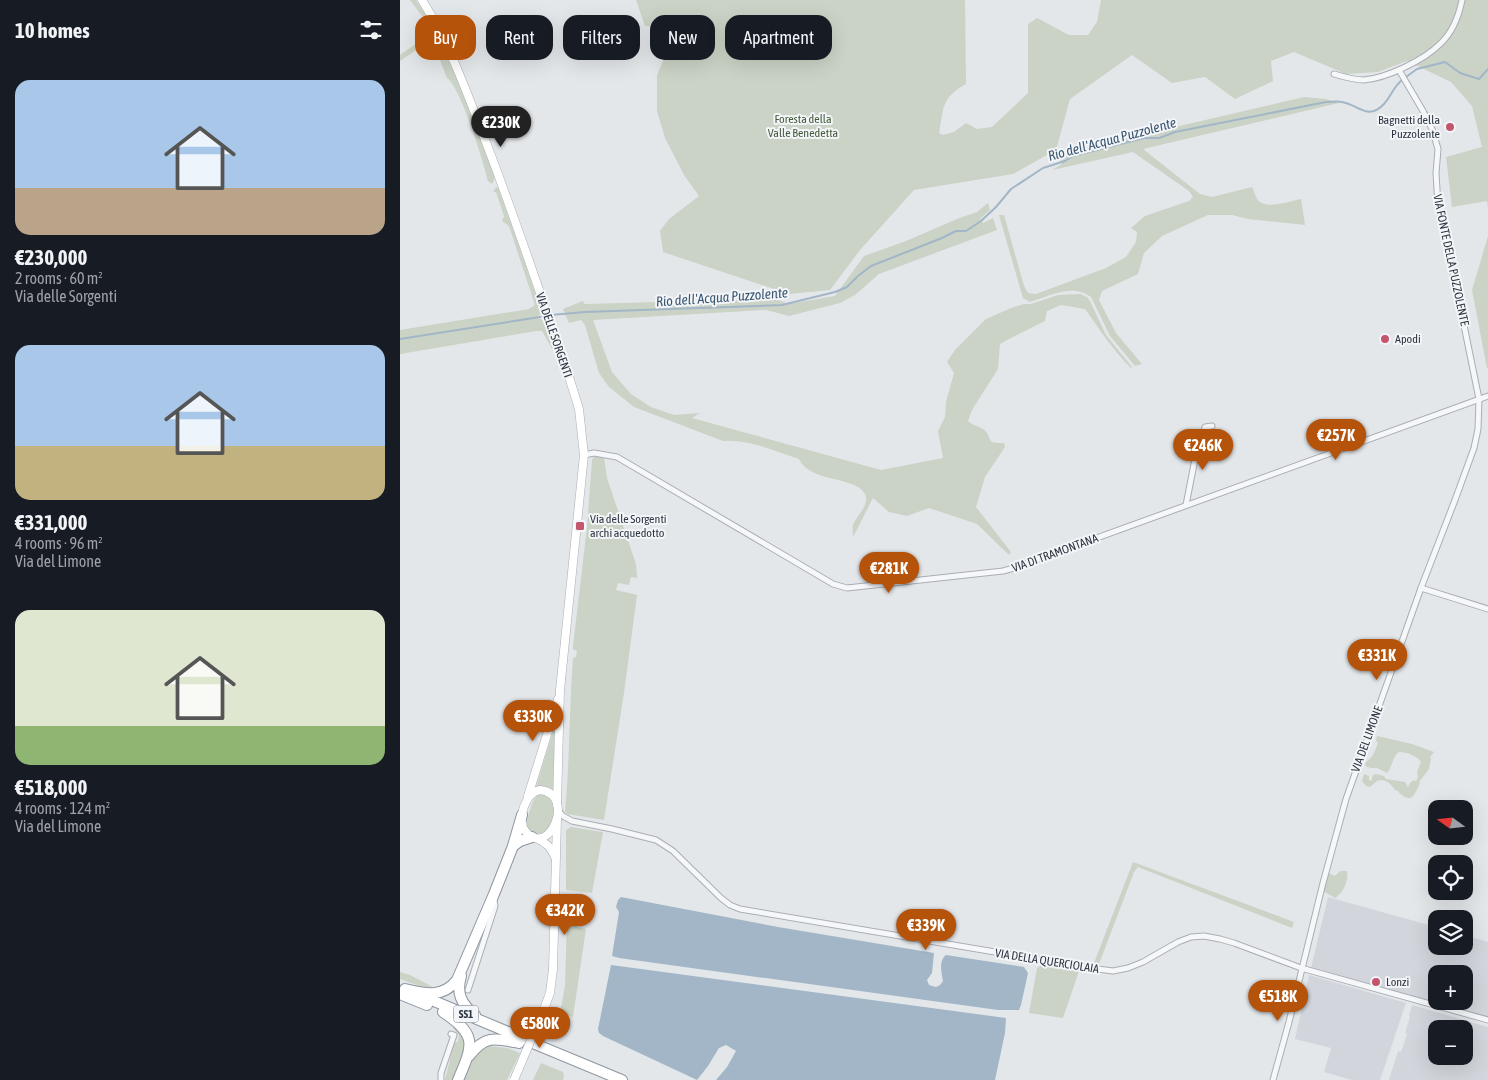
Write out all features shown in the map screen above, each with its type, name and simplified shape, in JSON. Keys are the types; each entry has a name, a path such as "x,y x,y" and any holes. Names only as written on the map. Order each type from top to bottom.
{"highway":[{"path":"402,990 426,994 441,992 453,986 461,973 494,894 513,846 522,815"},
{"path":"513,846 520,841 534,837"},
{"path":"461,973 460,998 467,1008 481,1021"},
{"name":"SS1","path":"402,990 443,1012 622,1080"},
{"name":"SS1","path":"402,990 481,1021 607,1080"},
{"path":"443,1012 455,1019 466,1031 469,1042 468,1056 458,1080"},
{"path":"468,1056 478,1045 489,1039 501,1039 528,1044"}],"main road":[{"name":"VIA DELLE SORGENTI","path":"422,0 447,44 501,182 576,397 583,435 584,455 560,690 557,807 564,822 557,832 552,984 544,1009 514,1080"},
{"name":"VIA DELLE SORGENTI","path":"522,815 560,690"},
{"path":"527,800 530,795 543,790 550,793 557,807"},
{"path":"522,815 523,827 528,834 546,843 552,849 556,858"},
{"path":"534,837 542,838 564,822"}],"street":[{"path":"1334,74 1364,80 1381,77 1399,70 1422,57 1441,44 1459,15 1462,0"},
{"name":"VIA FONTE DELLA PUZZOLENTE","path":"1399,70 1432,129 1438,150 1436,173 1438,206 1479,399"},
{"name":"VIA DI TRAMONTANA","path":"584,455 594,453 617,457 834,584 847,588 1008,570 1488,396"},
{"name":"VIA DEL LIMONE","path":"1273,1080 1346,799 1421,588 1474,448 1478,429 1479,399"},
{"path":"1186,505 1195,458 1199,453 1205,427 1212,426"},
{"path":"1421,588 1488,609"},
{"path":"557,807 563,816 564,822"},
{"name":"VIA DELLA QUERCIOLAIA","path":"564,822 621,831 656,840 673,851 694,873 730,905 760,913 1113,971 1143,962 1178,942 1204,936 1220,938 1301,968"},
{"path":"468,990 495,906 494,894"},
{"path":"1301,968 1488,1020"},
{"path":"441,1080 454,1035 451,1034"}],"shaded area":[{"path":"1328,897 1428,925 1428,955 1473,955 1473,938 1488,942 1488,1018 1460,1010 1473,1010 1473,965 1428,965 1428,1001 1311,968"},
{"path":"1309,975 1406,1003 1380,1080 1352,1080 1324,1072 1331,1048 1295,1039"},
{"path":"1412,1005 1464,1020 1428,1020 1428,1065 1473,1065 1473,1023 1488,1027 1488,1080 1389,1080 1398,1051 1401,1052 1407,1034 1405,1033"}],"green space":[{"path":"410,0 416,0 426,15 421,15"},
{"name":"Foresta della Valle Benedetta","path":"636,0 965,0 966,84 952,94 945,104 939,133 943,135 954,132 966,123 977,129 992,127 1028,93 1028,24 1037,18 1069,35 1088,35 1097,22 1101,0 1488,0 1488,208 1487,201 1452,207 1446,157 1482,147 1472,106 1451,82 1407,61 1378,72 1346,74 1294,52 1271,61 1273,81 1235,99 1205,77 1172,83 1132,55 1070,99 1056,150 1013,174 914,190 860,250 830,290 789,294 663,252 660,231 669,219 699,196 684,175 665,138 657,111 657,75 663,60 715,60 715,15 650,15 650,26 645,26"},
{"path":"415,44 415,51 400,61 400,55"},
{"path":"440,60 449,60 482,140 495,178 492,184 488,181 465,109 447,78"},
{"path":"1304,97 1326,99 1339,103 1143,149 1200,194 1212,197 1252,187 1257,199 1261,203 1272,205 1301,199 1305,225 1248,219 1232,215 1208,215 1162,236 1144,253 1138,274 1102,291 1099,300 1116,333 1142,364 1135,366 1110,336 1091,297 1084,293 1076,291 1061,292 1030,302 1023,298 999,215 1004,215 1024,286 1028,293 1036,294 1106,268 1126,257 1136,242 1137,232 1131,228 1145,216 1189,201 1193,197 1189,191 1133,152 1052,170 1062,164 1059,154"},
{"path":"496,187 499,189 541,310 542,314 537,316 545,321 554,352 542,331 536,331 400,354 400,330 529,309 535,305 509,226 502,221 504,216 496,192 493,192"},
{"path":"988,203 990,210 980,219 983,223 993,218 997,230 879,274 855,295 840,303 789,316 766,310 593,320 612,372 631,394 651,407 674,415 700,413 692,418 881,470 943,458 938,431 945,417 946,402 954,373 947,362 955,350 986,319 1011,308 1058,295 1080,294 1087,297 1106,335 1132,367 1112,347 1085,309 1061,305 1047,311 1045,321 1000,344 998,369 972,410 968,421 983,429 991,441 1004,443 1005,447 985,477 976,507 1011,552 1009,555 977,524 929,508 907,516 889,512 873,498 853,537 853,525 866,502 865,494 860,488 813,472 805,467 799,459 752,444 723,441 634,407 609,387 599,373 585,325 581,320 569,323 563,309 583,301 584,304 776,299 788,304 835,296 864,256 977,212"},
{"path":"1488,236 1488,368 1487,368 1472,290"},
{"path":"594,456 604,458 607,478 636,564 637,578 631,577 629,585 618,583 616,590 637,595 604,820 567,814 565,811 573,658 576,657 577,651 573,649 573,646 587,527 592,460"},
{"path":"555,725 553,790 547,787 536,787"},
{"path":"1377,736 1412,744 1434,752 1430,757 1429,769 1411,797 1406,797 1383,780 1377,781 1370,787 1366,786 1362,781 1364,774 1369,776 1371,781 1373,775 1376,774 1384,776 1386,779 1405,782 1408,787 1418,777 1417,772 1421,762 1414,756 1405,753 1399,752 1397,754 1387,773 1377,768 1365,766 1366,762 1374,754 1378,743 1376,740"},
{"path":"542,793 548,795 551,800 554,815 548,829 544,834 539,834 529,829 527,822 533,801"},
{"path":"571,827 603,832 592,893 566,890 566,830"},
{"path":"1133,862 1294,922 1292,928 1138,867 1134,872 1099,964 1094,963"},
{"path":"1340,871 1347,871 1347,878 1343,890 1335,898 1323,891 1328,873 1335,876"},
{"path":"567,917 574,917 577,927 586,929 573,1017 560,1013 565,986"},
{"path":"1042,965 1079,971 1063,1018 1029,1013 1037,968"},
{"path":"400,972 433,987 422,987 400,979"},
{"path":"455,1023 467,1043 455,1080 445,1080 454,1043 458,1042 459,1035 453,1028"},
{"path":"490,1046 507,1048 520,1053 507,1080 464,1080 474,1055"},
{"path":"541,1063 563,1072 563,1080 533,1080"}],"water":[{"path":"621,897 778,927 934,953 932,973 927,980 929,985 936,987 943,981 941,963 946,955 1024,967 1028,973 1021,1005 1019,1010 998,1010 619,958 612,956 619,912 616,907"},
{"path":"611,965 1006,1018 1005,1033 995,1080 716,1080 727,1067 736,1051 726,1045 719,1048 697,1080 599,1033 598,1029"}],"waterway":[{"path":"1406,77 1417,69 1445,62 1460,73 1479,79 1488,69"},
{"name":"Rio dell'Acqua Puzzolente","path":"551,315 585,312 782,305 835,292 847,287 871,266 956,231 966,231 981,221 1011,189 1043,168 1065,161 1073,156 1144,138 1159,138 1175,132 1326,102 1342,102 1368,112 1373,111 1384,104 1403,79"},
{"name":"Rio dell'Acqua Puzzolente","path":"400,339 546,316"}],"place":[{"name":"Bagnetti della Puzzolente","path":"1450,127"},
{"name":"Apodi","path":"1385,339"},
{"name":"Via delle Sorgenti archi acquedotto","path":"580,526"},
{"name":"Lonzi","path":"1376,982"}]}
